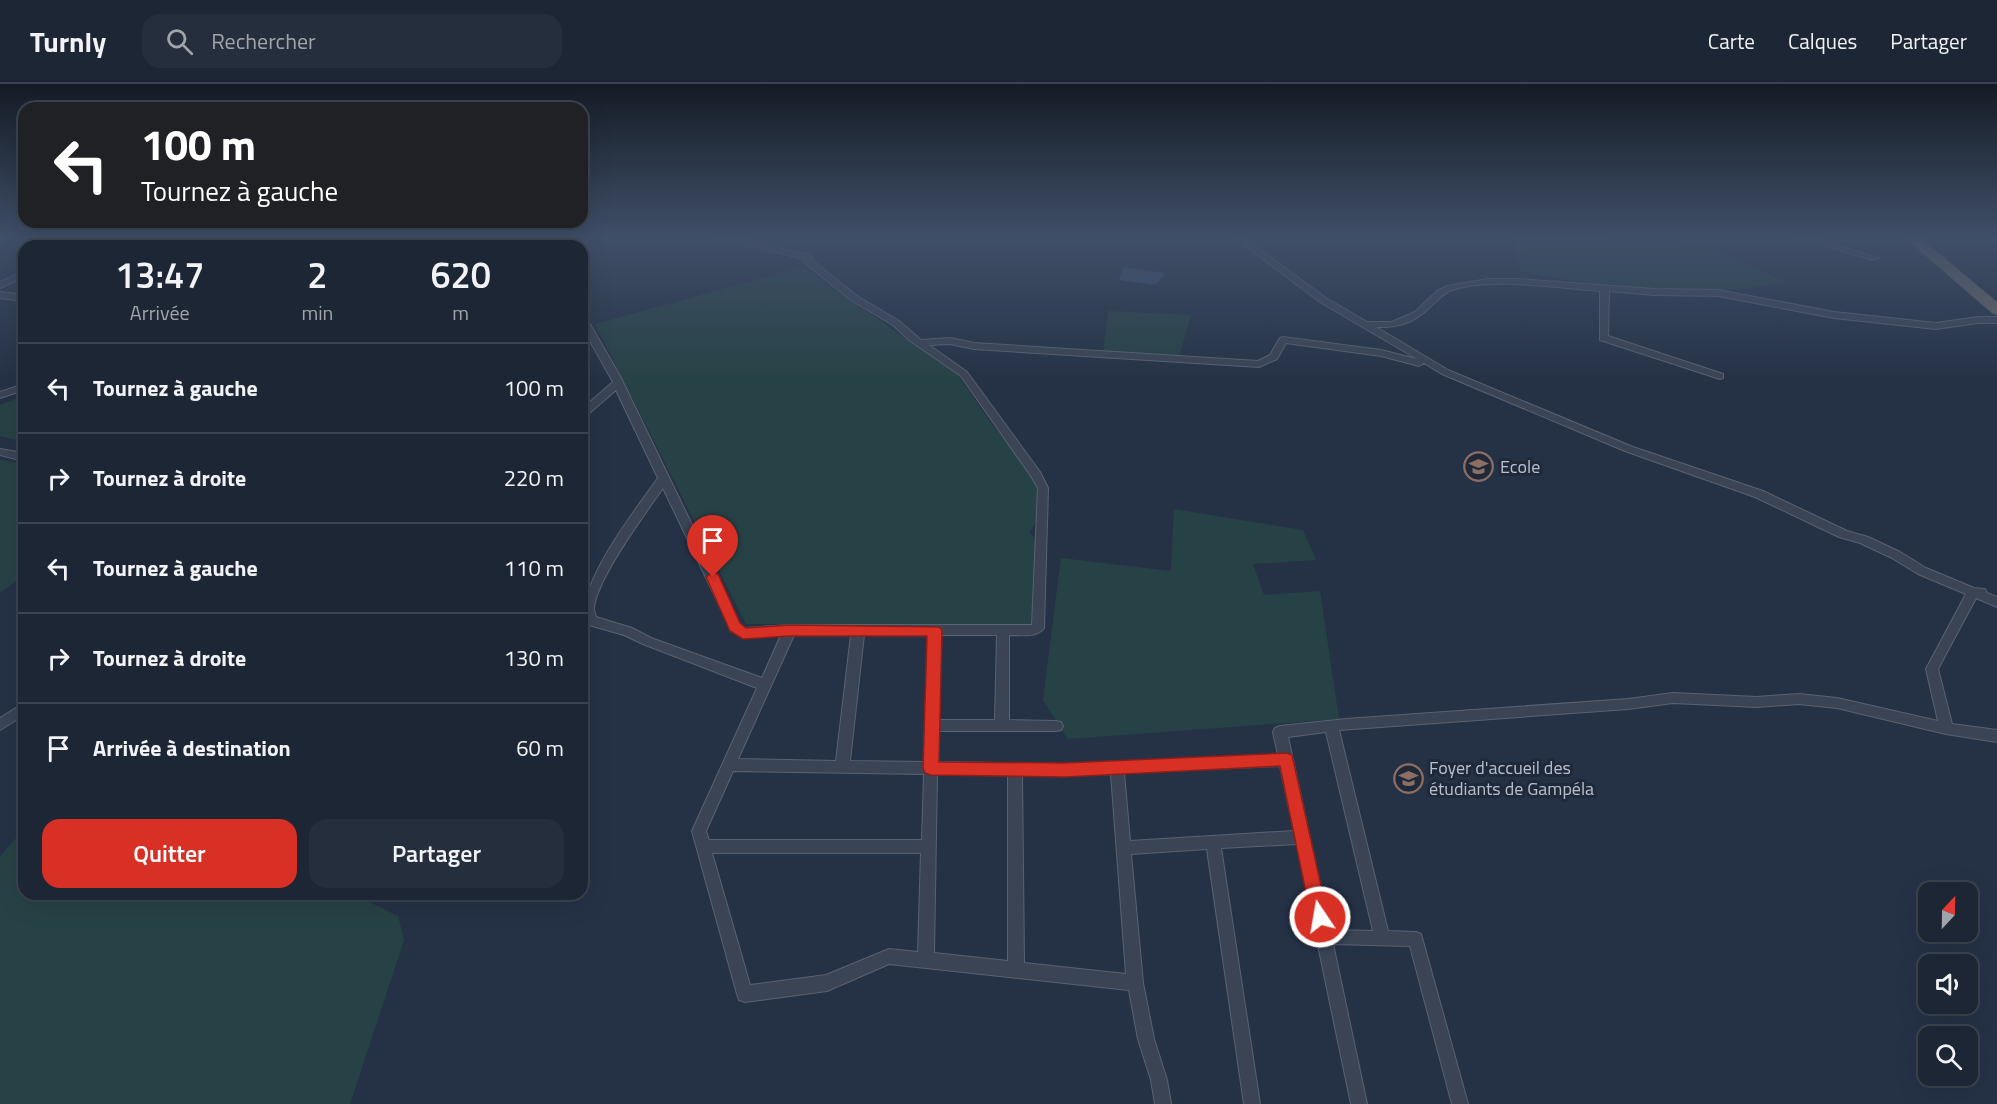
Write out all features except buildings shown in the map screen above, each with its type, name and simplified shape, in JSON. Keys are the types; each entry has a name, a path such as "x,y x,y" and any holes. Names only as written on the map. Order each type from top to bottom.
{"highway":[{"path":"1966,284 1997,310"}],"street":[{"path":"588,330 618,383 735,627 743,633 790,630 1035,630 1038,628 1043,488 964,374 920,343 896,322 854,298 836,284"},
{"path":"1301,284 1323,300 1445,372"},
{"path":"1367,324 1393,325 1418,314 1440,293 1461,285 1488,284"},
{"path":"1538,284 1605,289 1718,293 1834,315 1936,326 1978,320 1997,320"},
{"path":"1605,289 1603,338 1720,376"},
{"path":"0,296 18,298"},
{"path":"920,343 951,341 974,346 1259,364 1274,357 1283,340 1381,353 1445,372 1629,449 1759,494 1843,534 1864,540 1896,555 1922,571 1997,602"},
{"path":"588,409 618,383"},
{"path":"0,394 18,389"},
{"path":"0,452 18,456"},
{"path":"588,608 596,584 631,525 664,478"},
{"path":"1973,592 1997,594"},
{"path":"1946,729 1932,669 1973,592"},
{"path":"588,620 628,631 647,641 765,686"},
{"path":"790,630 699,831 744,994 827,983 890,956 1134,983"},
{"path":"842,767 858,630"},
{"path":"926,960 934,630"},
{"path":"1002,726 1003,630"},
{"path":"1359,1104 1280,732 1673,698 1757,702 1799,699 1837,703 1946,729 1997,736"},
{"path":"0,726 18,712"},
{"path":"932,725 1056,726"},
{"path":"1331,726 1382,938"},
{"path":"729,765 1015,769 1117,768 1286,760"},
{"path":"1117,768 1134,983 1141,1006 1146,1039 1163,1093 1163,1104"},
{"path":"1015,769 1016,970"},
{"path":"1124,848 1302,837"},
{"path":"1213,842 1252,1104"},
{"path":"703,846 929,848"},
{"path":"1324,937 1416,939 1460,1104"}],"green space":[{"path":"742,284 827,284 958,375 991,423 1031,473 1041,491 1039,517 1029,533 1038,540 1033,624 746,624 595,324"},
{"path":"1587,284 1777,284 1724,290 1662,291"},
{"path":"1108,311 1191,315 1179,358 1103,353"},
{"path":"18,398 18,440 0,436 0,405"},
{"path":"0,460 18,463 18,580 0,593"},
{"path":"1174,509 1303,530 1316,560 1253,564 1264,595 1320,591 1339,719 1068,739 1043,700 1061,558 1171,571"},
{"path":"18,836 18,900 365,900 398,916 404,940 350,1104 0,1104 0,856"}],"place":[{"name":"Ecole","path":"1479,467"},
{"name":"Foyer d'accueil des étudiants de Gampéla","path":"1408,778"}],"route":[{"path":"713,577 735,627 743,633 790,630 934,630 931,768 1064,770 1286,760 1320,917"}]}
